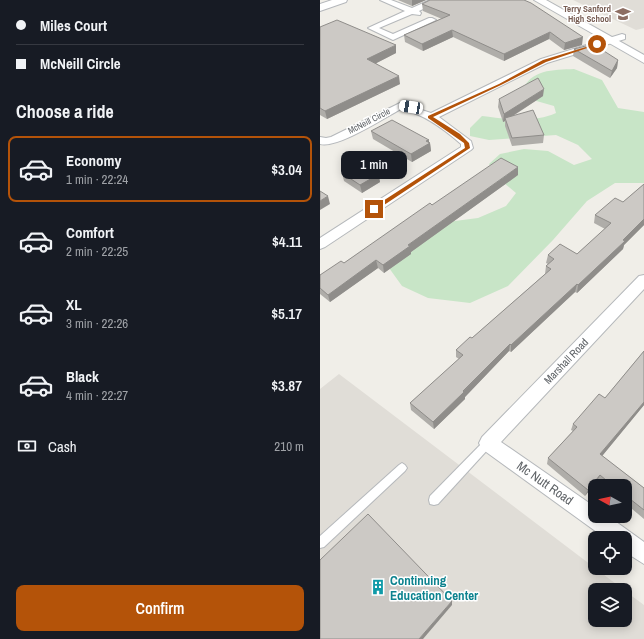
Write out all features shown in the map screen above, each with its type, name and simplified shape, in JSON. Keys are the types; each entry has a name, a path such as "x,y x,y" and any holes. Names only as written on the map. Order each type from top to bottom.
{"main road":[{"path":"320,8 342,0"}],"street":[{"path":"384,0 411,11 432,20 393,37 372,28 411,11 437,0"},
{"path":"540,0 644,60"},
{"path":"556,0 644,49"},
{"path":"430,117 500,84 544,61 622,36"},
{"name":"McNeill Circle","path":"320,140 326,142 335,139 400,106 411,107 430,117 458,135 467,143 467,148 320,244"},
{"name":"Marshall Road","path":"488,443 644,280"},
{"name":"Mc Nutt Road","path":"488,443 612,531"},
{"path":"632,545 644,554"}],"lane":[{"path":"434,500 488,443"},
{"path":"320,543 402,468"}],"shaded area":[{"name":"Terry Sanford High School","path":"573,0 644,0 644,28 636,30"},
{"path":"339,374 588,563 588,575 604,575 615,583 588,583 588,627 632,627 632,596 644,605 644,639 320,639 320,389"}],"green space":[{"path":"574,69 602,80 618,108 644,112 644,183 615,183 587,201 553,240 508,286 470,303 428,298 402,286 384,261 424,225 478,218 506,206 516,193 497,177 489,164 500,154 524,149 548,151 574,165 592,159 578,145 556,135 489,140 470,136 470,128 482,116 510,119 529,119 556,113 554,106 533,100 522,92 526,84 536,75 543,72"}],"building":[{"path":"430,0 524,0 583,37 565,43 550,32 504,54 452,30 422,44 404,35 450,15 422,4"},
{"path":"337,20 396,45 367,59 399,76 325,111 320,108 320,27"},
{"path":"593,44 618,60 612,71 574,49"},
{"path":"538,78 544,89 504,114 499,99"},
{"path":"533,110 544,135 512,138 505,118"},
{"path":"392,120 429,140 426,141 430,143 411,154 371,131"},
{"path":"501,158 518,167 408,245 410,246 383,265 376,260 328,295 320,288 320,275 341,261 344,263 430,203 432,205"},
{"path":"361,163 379,174 360,185 342,173"},
{"path":"644,184 644,219 623,240 625,241 578,285 577,284 511,345 510,344 433,422 410,403 463,355 456,350 470,337 472,338 551,269 546,266 554,259 548,255 560,244 577,254 611,223 595,215 615,198 623,202"},
{"path":"320,191 328,196 320,201"},
{"path":"644,351 644,402 600,454 644,488 644,510 632,501 632,479 605,479 600,475 597,479 588,479 588,490 548,458 577,427 573,424 599,394 605,398"},
{"name":"Continuing Education Center","path":"368,514 452,601 419,639 320,639 320,560"}],"place":[{"name":"Terry Sanford High School","path":"623,14"},
{"name":"Continuing Education Center","path":"378,587"}],"route":[{"path":"374,209 467,148 467,143 458,135 430,117 500,84 544,61 597,44"}]}
